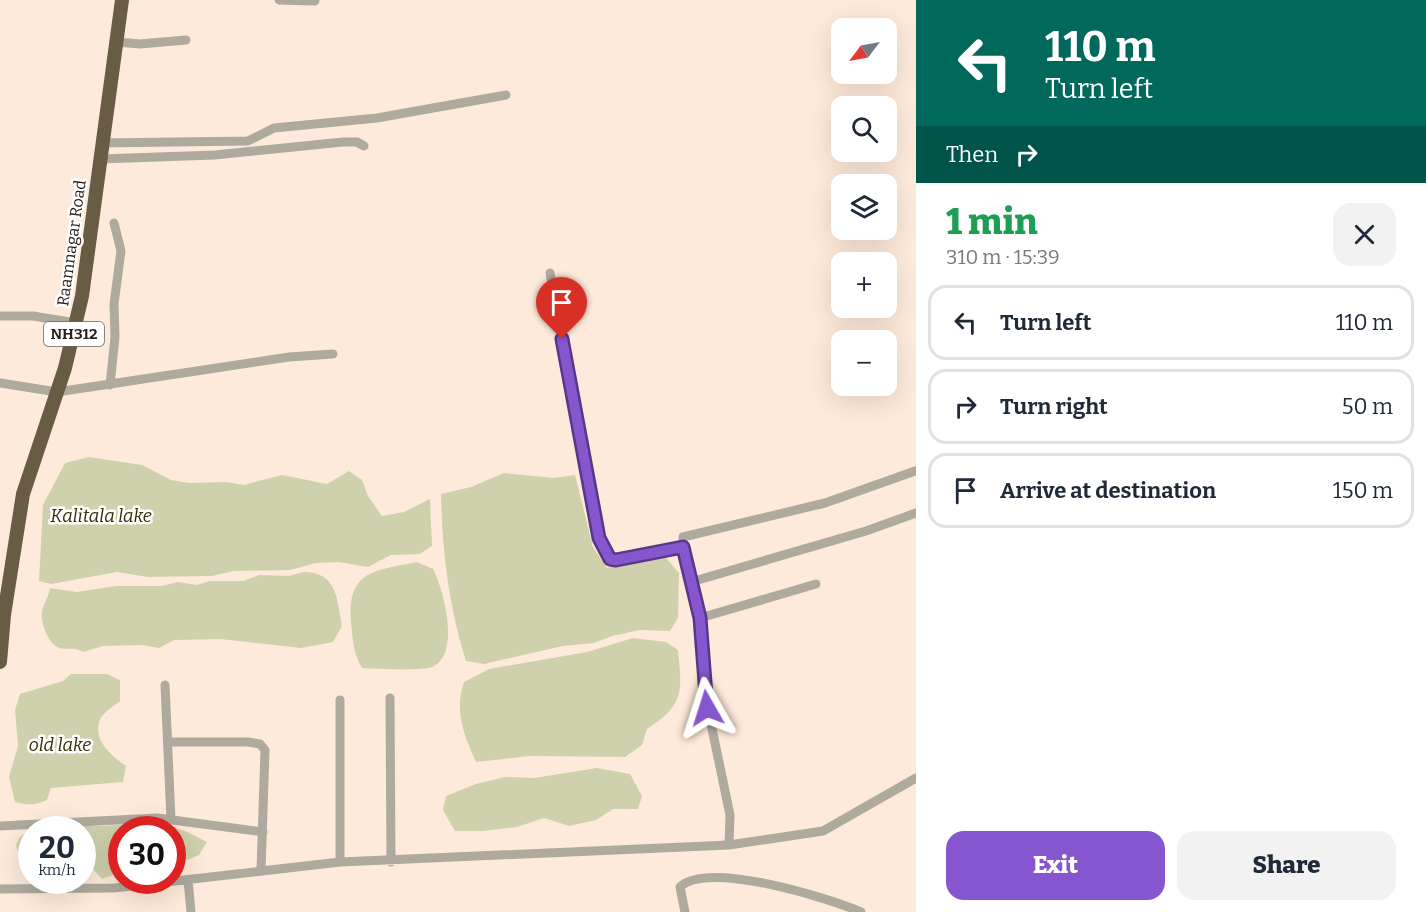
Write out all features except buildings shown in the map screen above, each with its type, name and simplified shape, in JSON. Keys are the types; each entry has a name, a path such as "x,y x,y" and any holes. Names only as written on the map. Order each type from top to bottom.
{"highway":[{"name":"Raamnagar Road","path":"0,662 4,615 19,512 37,446 57,392 76,323 87,261 122,0"}],"street":[{"path":"279,0 315,1"},
{"path":"117,42 140,44 186,40"},
{"path":"102,143 248,141 274,128 377,118 506,95"},
{"path":"100,159 214,155 343,142 357,142 364,146"},
{"path":"110,385 115,337 114,304 121,251 114,223"},
{"path":"550,273 599,538 605,554 610,559 616,560 683,547"},
{"path":"0,316 33,316 76,323"},
{"path":"0,383 57,392 289,357 333,354"},
{"path":"729,845 730,815 705,695 700,618 682,540 686,534 825,503 915,471"},
{"path":"691,582 866,531 916,513"},
{"path":"700,618 816,584"},
{"path":"165,685 171,816"},
{"path":"390,698 391,862"},
{"path":"340,700 340,862"},
{"path":"168,742 260,744 266,761 261,871"},
{"path":"0,889 114,888 340,862 391,862 729,845 823,831 916,778"},
{"path":"0,826 108,820"},
{"path":"186,822 262,832"},
{"path":"685,912 680,887 685,882 712,877 787,887 861,912"},
{"path":"188,880 191,912"}],"water":[{"name":"Kalitala lake","path":"89,457 142,465 171,480 189,483 227,482 244,485 282,475 327,484 349,471 362,480 368,496 382,516 404,512 430,499 432,546 420,554 391,555 368,567 339,562 316,563 290,570 234,571 212,576 148,577 117,572 51,584 39,581 43,505 65,463"},
{"path":"504,473 554,478 575,475 593,547 607,568 662,553 679,573 678,618 670,631 640,630 612,636 594,643 563,646 484,664 466,661 455,620 448,579 441,494 471,487"},
{"path":"417,562 433,569 442,591 448,621 448,636 446,650 441,660 432,667 426,668 362,668 355,652 352,635 351,606 354,592 366,576 376,571"},
{"path":"304,572 315,573 323,577 334,589 342,626 333,642 301,648 220,639 174,640 159,648 142,645 103,646 83,652 56,646 49,638 42,621 42,611 50,588 77,592 116,586 161,586 178,582 197,585 210,581 243,581 259,575 289,576"},
{"path":"633,638 666,642 678,650 680,687 675,704 647,729 642,745 625,757 529,756 476,762 464,733 460,713 464,682 489,669 587,652"},
{"name":"old lake","path":"71,674 107,674 120,680 120,701 103,715 98,727 105,747 126,766 123,782 51,788 47,800 42,802 24,804 15,802 9,777 18,746 15,710 20,694 63,681"},
{"path":"597,768 630,774 642,796 638,809 613,809 596,820 569,826 544,818 517,827 483,831 455,831 443,810 446,796 476,784 505,777 534,778"},
{"path":"96,826 108,826 108,877 102,879 96,872"},
{"path":"186,832 207,842 199,855 186,860"}],"route":[{"path":"562,339 599,538 605,554 610,559 616,560 683,547 700,618 707,708"}]}
